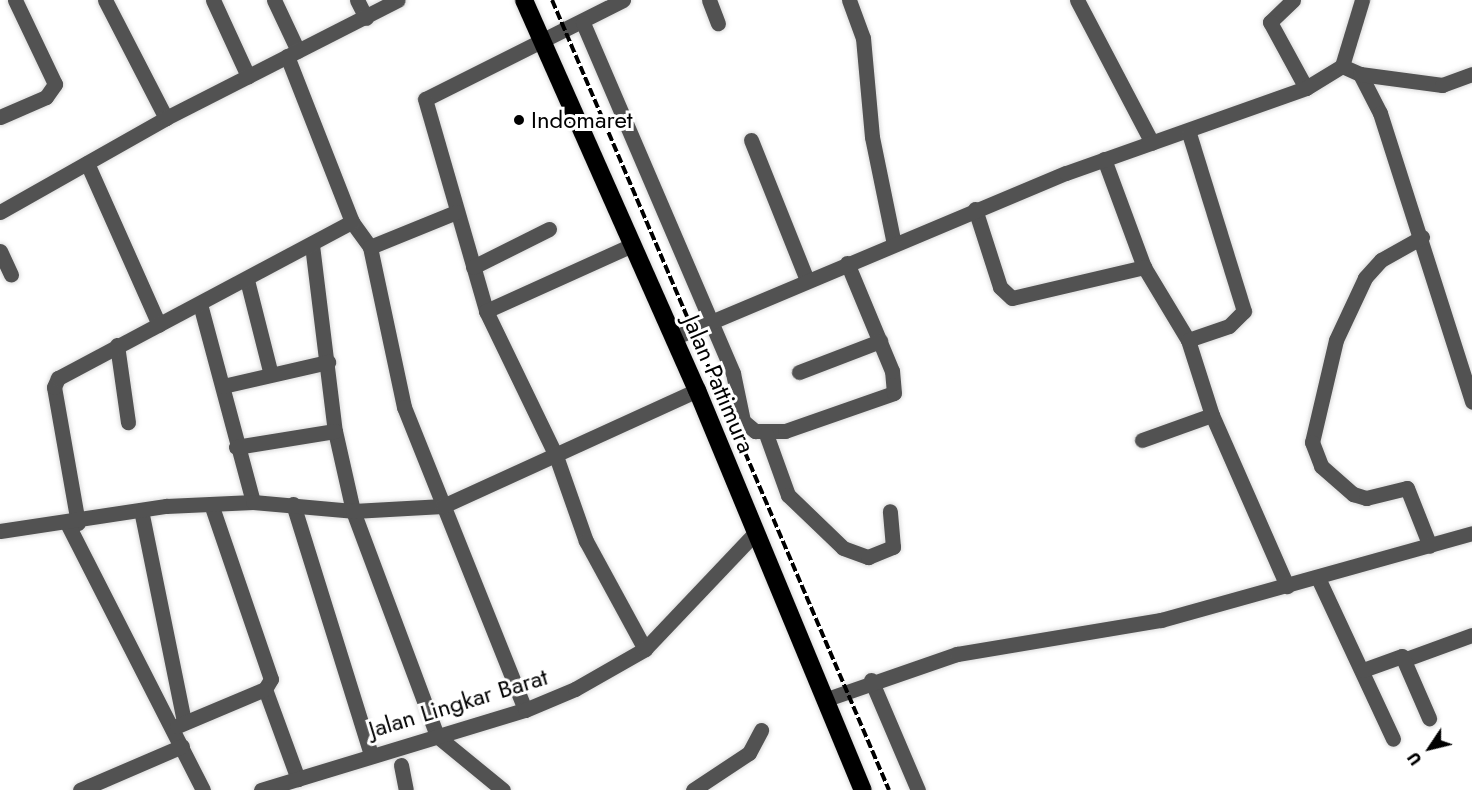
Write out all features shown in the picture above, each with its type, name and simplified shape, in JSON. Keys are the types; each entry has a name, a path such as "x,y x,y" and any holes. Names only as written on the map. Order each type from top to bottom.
{"highway":[{"name":"Jalan Pattimura","path":"524,0 696,390 794,619 824,700 863,790"}],"street":[{"path":"0,117 46,97 55,84 15,0"},
{"path":"105,0 166,118"},
{"path":"213,0 248,76"},
{"path":"274,0 352,222 370,247 395,378 443,506 525,710"},
{"path":"357,0 366,18"},
{"path":"0,212 166,118 398,0"},
{"path":"622,0 584,23 541,40 425,99 486,311 556,456 586,541 645,649"},
{"path":"709,0 718,23"},
{"path":"849,0 863,38 872,136 894,244"},
{"path":"1077,0 1152,143"},
{"path":"1293,0 1270,22 1306,88"},
{"path":"673,338 975,209 1104,159 1189,133 1306,88 1342,66 1362,0"},
{"path":"584,23 733,373 743,421 766,434 788,495 843,548 868,556 893,547 890,511"},
{"path":"1342,66 1360,74 1435,85 1472,74"},
{"path":"1360,74 1380,113 1422,237 1472,402"},
{"path":"1188,340 1229,326 1244,311 1189,133"},
{"path":"750,140 807,280"},
{"path":"1104,159 1144,267 1188,340 1212,415 1287,586"},
{"path":"87,163 159,325"},
{"path":"975,209 1000,287 1012,298 1144,267"},
{"path":"370,247 456,212"},
{"path":"178,725 73,524 54,387 70,368 247,280 352,222"},
{"path":"473,267 549,229"},
{"path":"1422,237 1381,260 1365,278 1336,340 1312,442 1321,466 1353,494 1366,498 1407,488 1430,546"},
{"path":"312,245 336,431 353,511 437,736 503,790"},
{"path":"486,311 632,245"},
{"path":"0,251 11,275"},
{"path":"766,434 894,393 892,371 847,263"},
{"path":"247,280 270,371"},
{"path":"200,304 224,386 236,447 253,502"},
{"path":"799,372 880,341"},
{"path":"117,345 128,422"},
{"path":"224,386 270,371 328,362"},
{"path":"0,531 17,525 73,524 141,510 211,504 253,502 353,511 443,506 696,390"},
{"path":"1142,440 1212,415"},
{"path":"236,447 336,431"},
{"path":"178,725 265,689 271,679 211,504"},
{"path":"293,504 370,754"},
{"path":"141,510 182,746 203,790"},
{"name":"Jalan Lingkar Barat","path":"261,790 370,754 525,710 575,689 645,649 756,532"},
{"path":"824,700 871,680 957,654 1161,620 1287,586 1319,580 1472,533"},
{"path":"1319,580 1394,739"},
{"path":"1406,659 1472,635"},
{"path":"1363,670 1398,655 1406,659 1429,718"},
{"path":"871,680 918,790"},
{"path":"265,689 298,779"},
{"path":"693,790 749,753 761,730"},
{"path":"80,790 182,746"},
{"path":"401,765 406,790"}],"railway":[{"path":"552,0 889,790"}],"place":[{"name":"Indomaret","path":"519,120"}]}
